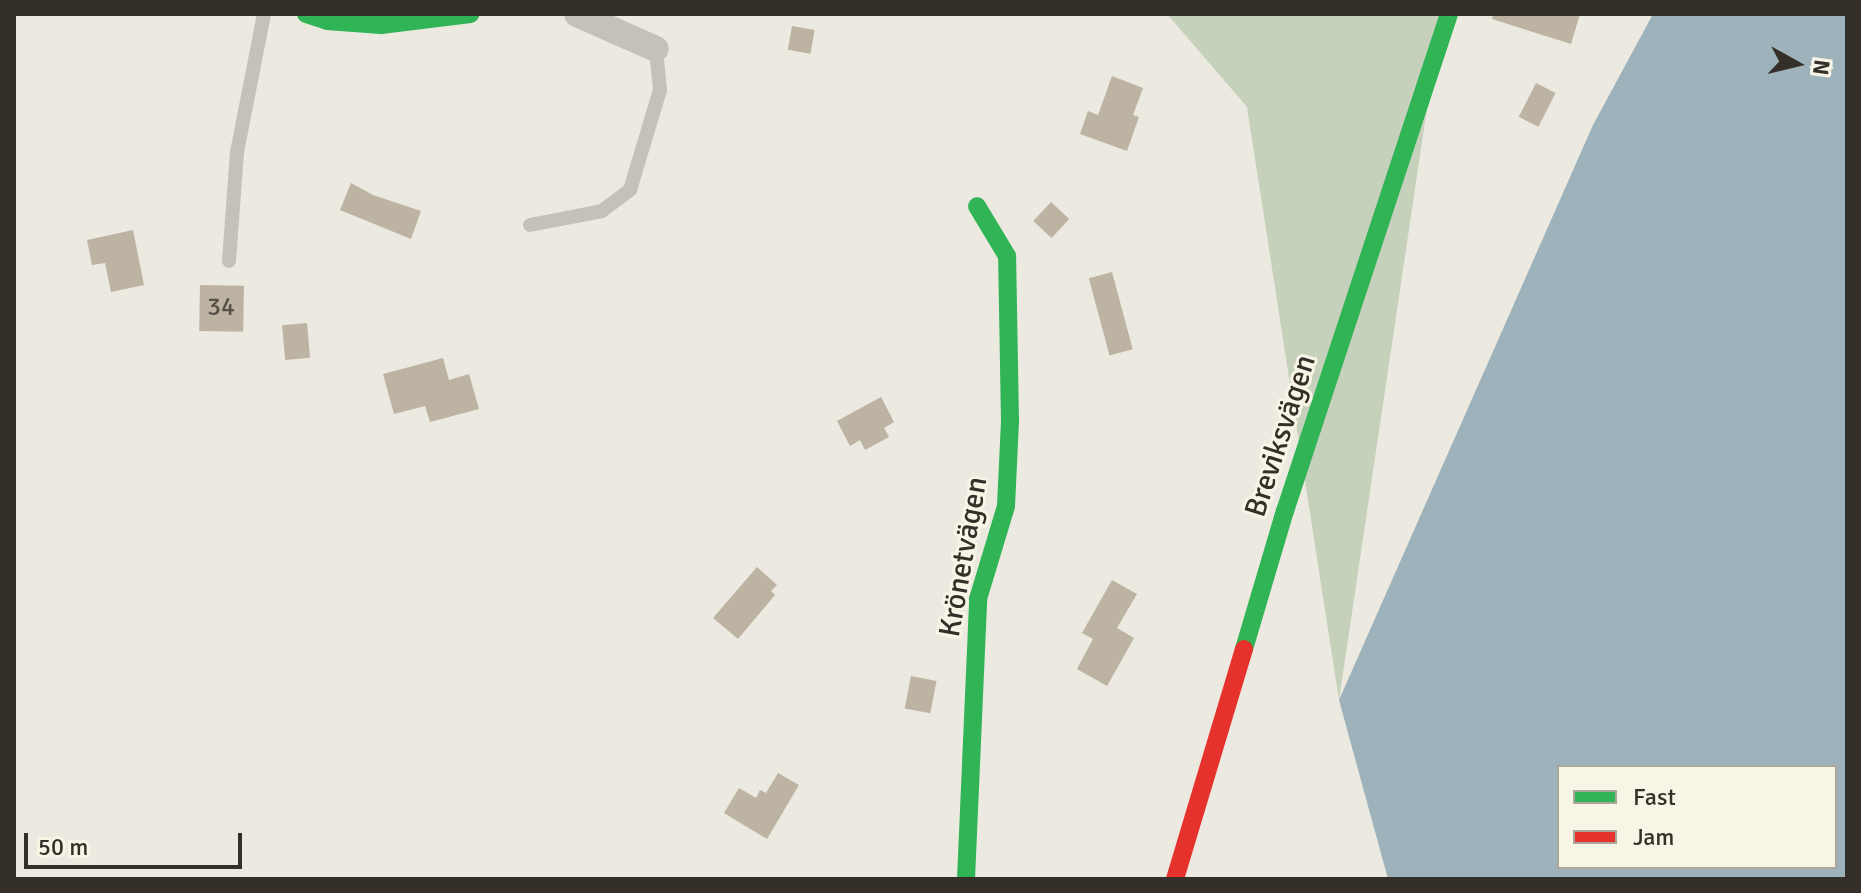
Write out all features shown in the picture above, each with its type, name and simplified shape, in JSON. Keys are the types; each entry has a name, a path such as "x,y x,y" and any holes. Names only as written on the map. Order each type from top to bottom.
{"main road":[{"path":"306,14 327,21 381,25 470,14"},
{"name":"Breviksvägen","path":"1175,879 1285,511 1449,14"},
{"name":"Krönetvägen","path":"966,879 978,599 1006,506 1010,422 1007,256 977,206"}],"street":[{"path":"577,14 656,49"}],"lane":[{"path":"229,261 237,152 264,14"},
{"path":"530,225 602,211 630,190 660,90 656,49"}],"green space":[{"path":"1167,14 1441,14 1339,700 1247,107"}],"water":[{"path":"1653,14 1847,14 1847,879 1388,879 1339,700 1593,125"}],"building":[{"path":"1493,14 1580,14 1571,44 1492,19"},
{"path":"792,26 815,30 810,54 788,50"},
{"path":"1112,76 1143,88 1133,115 1139,117 1127,151 1080,134 1088,111 1098,115"},
{"path":"1536,83 1556,93 1538,127 1519,117"},
{"path":"351,183 373,195 421,211 411,239 340,210"},
{"path":"1051,202 1069,219 1052,238 1033,221"},
{"path":"133,230 144,285 111,292 105,263 92,265 87,240"},
{"path":"1112,272 1133,349 1110,355 1089,278"},
{"path":"200,285 244,286 243,332 199,331"},
{"path":"307,323 310,358 285,360 282,325"},
{"path":"443,358 449,380 469,374 479,409 430,422 425,406 394,414 383,374"},
{"path":"881,397 894,422 884,428 889,437 865,450 860,440 850,446 837,421"},
{"path":"757,567 777,585 771,591 775,595 738,639 713,618"},
{"path":"1112,580 1137,594 1117,628 1134,638 1107,686 1077,669 1093,639 1082,633"},
{"path":"911,676 937,681 930,713 905,708"},
{"path":"778,773 799,785 767,839 724,813 739,788 756,798 760,790 766,793"}],"traffic: fast":[{"path":"306,14 327,21 381,25 470,14"},
{"path":"1244,649 1285,511 1449,14"},
{"path":"966,879 978,599 1006,506 1010,422 1007,256 977,206"}],"traffic: jam":[{"path":"1175,879 1244,649"}]}
